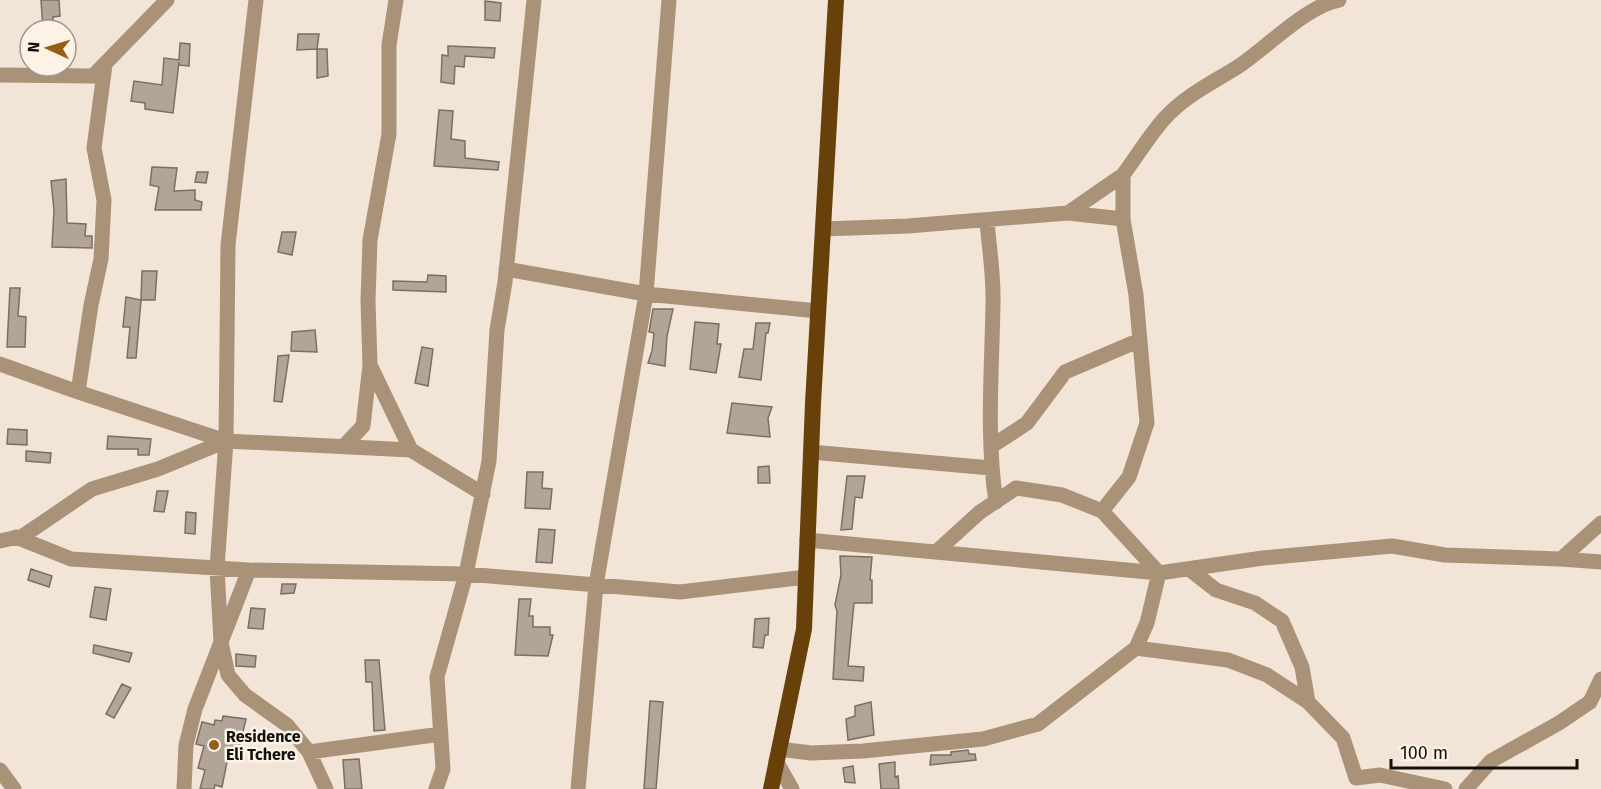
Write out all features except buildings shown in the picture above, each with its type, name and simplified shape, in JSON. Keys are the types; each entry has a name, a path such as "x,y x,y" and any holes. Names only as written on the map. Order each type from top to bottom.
{"highway":[{"path":"771,789 804,629 818,311 836,0"}],"street":[{"path":"0,75 93,76 167,0"},
{"path":"256,0 228,245 226,441 217,568 221,642 228,675 245,695 287,725 309,752 326,789"},
{"path":"343,447 363,426 370,365 368,301 370,240 389,134 389,45 396,0"},
{"path":"436,789 443,770 437,677 466,574 489,462 497,330 506,269 534,0"},
{"path":"578,789 596,585 645,294 669,0"},
{"path":"1068,213 1123,175 1165,118 1191,95 1240,65 1333,0"},
{"path":"78,392 91,305 101,259 104,200 94,148 105,65"},
{"path":"1101,511 1129,477 1147,423 1140,340 1123,219 1123,175"},
{"path":"823,228 987,221 1068,213 1123,219"},
{"path":"987,221 993,301 990,371 991,468 996,502"},
{"path":"506,269 645,294 818,311"},
{"path":"992,446 1027,423 1065,372 1140,340"},
{"path":"0,364 226,441 411,450 483,494"},
{"path":"370,365 411,450"},
{"path":"0,541 23,536 92,489 158,469 226,441"},
{"path":"811,452 991,468"},
{"path":"936,552 980,512 1016,488 1062,495 1101,511 1159,573"},
{"path":"1561,559 1601,523"},
{"path":"16,537 71,559 249,570 466,574 680,592 806,577"},
{"path":"807,540 1159,573 1392,546 1445,555 1601,562"},
{"path":"1189,569 1216,591 1255,603 1282,621 1302,667 1308,702"},
{"path":"184,789 186,744 195,709 249,570"},
{"path":"792,789 778,755 863,751 983,739 1038,724 1137,648 1147,623 1159,573"},
{"path":"1137,648 1228,660 1267,675 1308,702 1343,738 1356,778 1380,775 1445,789"},
{"path":"1466,789 1491,761 1559,723 1590,702 1601,679"},
{"path":"309,752 441,734"},
{"path":"0,770 14,789"}],"place":[{"name":"Residence Eli Tchere","path":"214,745"}]}
